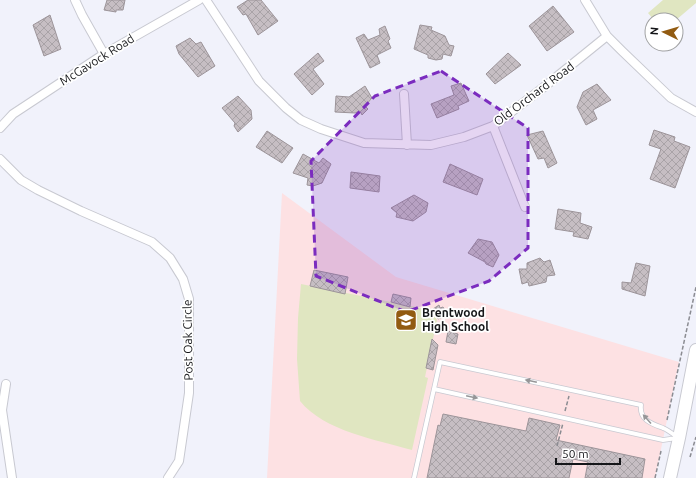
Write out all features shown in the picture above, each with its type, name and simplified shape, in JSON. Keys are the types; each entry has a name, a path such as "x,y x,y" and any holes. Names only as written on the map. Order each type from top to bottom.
{"main road":[{"path":"670,478 696,350"},
{"path":"679,438 696,388"}],"street":[{"path":"75,0 104,54"},
{"name":"McGavock Road","path":"0,128 13,114 104,54 199,0"},
{"name":"Old Orchard Road","path":"206,0 259,81 286,108 301,120 321,129 364,143 431,145 464,137 493,126 607,36"},
{"path":"585,0 607,36 671,98 696,112"},
{"path":"404,94 408,145"},
{"path":"493,126 525,207"},
{"name":"Post Oak Circle","path":"0,159 21,180 38,190 80,211 152,242 170,258 183,278 189,299 188,393 178,461 168,478"},
{"path":"6,384 2,410 12,478"}],"lane":[{"path":"414,478 440,362 641,405 642,413 647,422 665,428 679,438"},
{"path":"434,389 663,440 679,438"}],"path":[{"path":"667,420 696,287"},
{"path":"690,458 696,437"},
{"path":"655,478 661,451"}],"highlighted area":[{"path":"441,71 528,128 528,248 489,281 406,312 316,276 311,161 375,96"}],"shaded area":[{"name":"Brentwood High School","path":"282,193 396,277 679,362 655,478 267,478"}],"green space":[{"path":"663,0 696,0 696,3 684,13 649,12"},
{"path":"301,284 431,310 437,320 425,377 428,378 412,450 368,438 337,427 310,411 300,401 297,359"}],"building":[{"path":"107,0 125,0 123,10 116,10 116,12 104,10"},
{"path":"248,0 261,0 278,21 258,35 246,14 243,15 237,7"},
{"path":"553,6 574,32 547,51 529,26"},
{"path":"50,15 61,49 44,56 33,25"},
{"path":"420,25 432,27 431,30 445,36 449,45 454,46 451,56 443,54 442,59 436,60 428,58 428,55 414,49"},
{"path":"385,26 390,39 388,41 391,48 377,55 380,63 370,68 356,38 364,34 368,40 380,35 379,29"},
{"path":"190,38 196,44 201,42 215,66 198,77 179,54 176,46"},
{"path":"318,53 324,61 313,69 324,84 312,95 294,74"},
{"path":"508,53 521,65 495,84 486,74"},
{"path":"461,83 469,101 458,106 459,109 437,118 431,104 454,95 451,86"},
{"path":"597,84 611,100 593,110 597,119 586,125 577,107 583,92"},
{"path":"365,86 372,98 365,106 368,109 362,115 360,111 355,113 335,112 336,96 349,97"},
{"path":"238,96 251,110 252,119 238,132 234,126 235,123 222,108"},
{"path":"654,130 675,137 674,141 690,147 675,188 650,179 661,149 649,145"},
{"path":"267,131 293,148 282,163 256,147"},
{"path":"543,131 557,163 548,168 544,158 538,159 527,135"},
{"path":"303,154 319,163 323,158 331,164 322,183 313,186 307,185 308,178 293,173"},
{"path":"450,164 483,179 477,195 443,182"},
{"path":"351,172 380,176 379,192 350,188"},
{"path":"414,195 428,203 426,212 413,221 396,217 397,213 391,208"},
{"path":"558,209 581,213 580,223 592,227 588,239 573,236 574,232 555,229"},
{"path":"478,239 492,242 499,255 493,267 468,253"},
{"path":"540,258 544,262 550,260 555,275 547,276 546,282 529,286 528,282 522,284 519,269 527,269 527,263"},
{"path":"636,263 650,266 645,296 622,289 622,282 631,283"},
{"path":"314,270 348,277 345,294 310,286"},
{"path":"393,294 411,298 410,307 391,302"},
{"path":"439,305 440,308 443,307 446,312 444,314 445,316 438,319 433,309"},
{"path":"448,331 458,334 456,344 446,342"},
{"path":"432,339 438,345 433,370 426,368"},
{"path":"443,414 526,431 529,418 560,425 556,440 645,459 642,478 585,478 588,462 573,459 569,478 427,478 438,425 440,426"}],"place":[{"name":"Brentwood High School","path":"406,320"}]}
